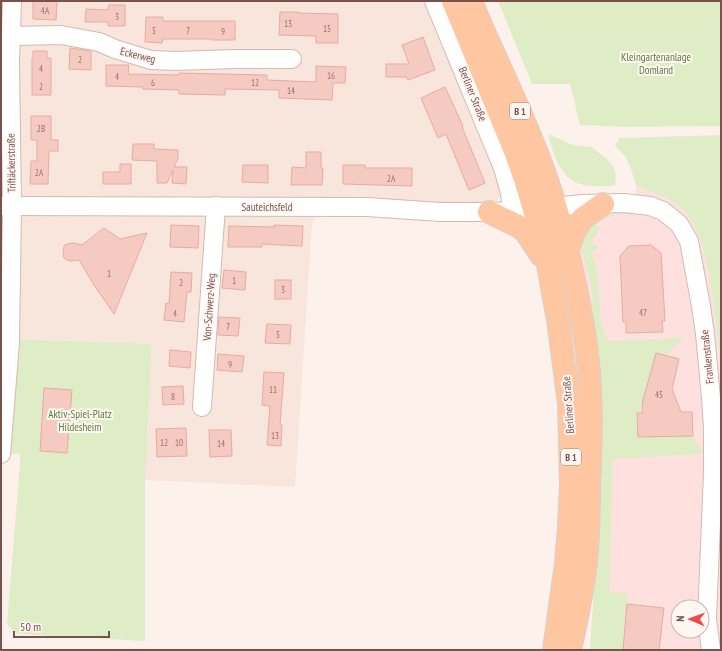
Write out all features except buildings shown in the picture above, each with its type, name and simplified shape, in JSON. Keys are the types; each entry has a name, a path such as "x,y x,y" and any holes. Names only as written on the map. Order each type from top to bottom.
{"main road":[{"name":"B 1","path":"453,1 515,150 525,179 523,210"},
{"name":"B 1","path":"471,1 533,141 556,207"},
{"path":"568,252 574,232 582,219 614,203"},
{"name":"Berliner Straße","path":"556,207 580,307 589,373 590,402 590,462 585,569 570,650"},
{"name":"Berliner Straße","path":"523,210 544,244 565,364 569,404 571,446 569,526 554,650"},
{"path":"490,212 525,231 548,264"},
{"path":"581,650 585,569"}],"street":[{"name":"Triftäckerstraße","path":"1,454 5,343 6,61 11,36 12,1"},
{"name":"Berliner Straße","path":"434,1 503,168 509,189 523,210"},
{"name":"Eckerweg","path":"11,36 61,35 99,42 115,49 151,60 292,59"},
{"path":"523,210 582,204 614,203"},
{"name":"Frankenstraße","path":"614,203 650,206 663,211 679,224 689,241 693,258 705,334 712,413 712,472 707,619 711,650"},
{"name":"Sauteichsfeld","path":"6,206 367,207 440,212 490,212 523,210"},
{"name":"Von-Schwerz-Weg","path":"202,407 216,206"}],"shaded area":[{"path":"1,1 427,1 500,181 500,196 491,204 317,198 316,217 312,224 295,487 145,480 152,344 1,338"},
{"path":"636,185 667,198 686,212 700,237 714,304 721,377 721,650 590,650 599,516 592,313 568,205 636,203"}],"green space":[{"name":"Kleingartenanlage Domland","path":"498,1 721,1 721,126 626,127 580,125 570,84 532,84"},
{"path":"548,134 573,145 591,147 606,158 613,166 616,174 615,186 588,186 569,178 559,166 552,150"},
{"path":"721,135 721,377 714,304 700,237 686,212 667,198 636,185 625,156 615,146 619,138"},
{"path":"621,214 600,219 597,225 600,227 591,243 599,247 592,251 597,271 601,320 606,338 610,341 676,338 684,336 680,342 671,349 668,356 656,353 643,400 642,413 637,413 638,437 693,436 704,454 613,459 609,591 628,594 623,650 590,650 599,516 592,296 589,277 580,245 584,225 599,215"},
{"name":"Aktiv-Spiel-Platz Hildesheim","path":"17,339 152,344 145,480 145,641 17,634 7,624 20,463 20,454 10,454"}]}
